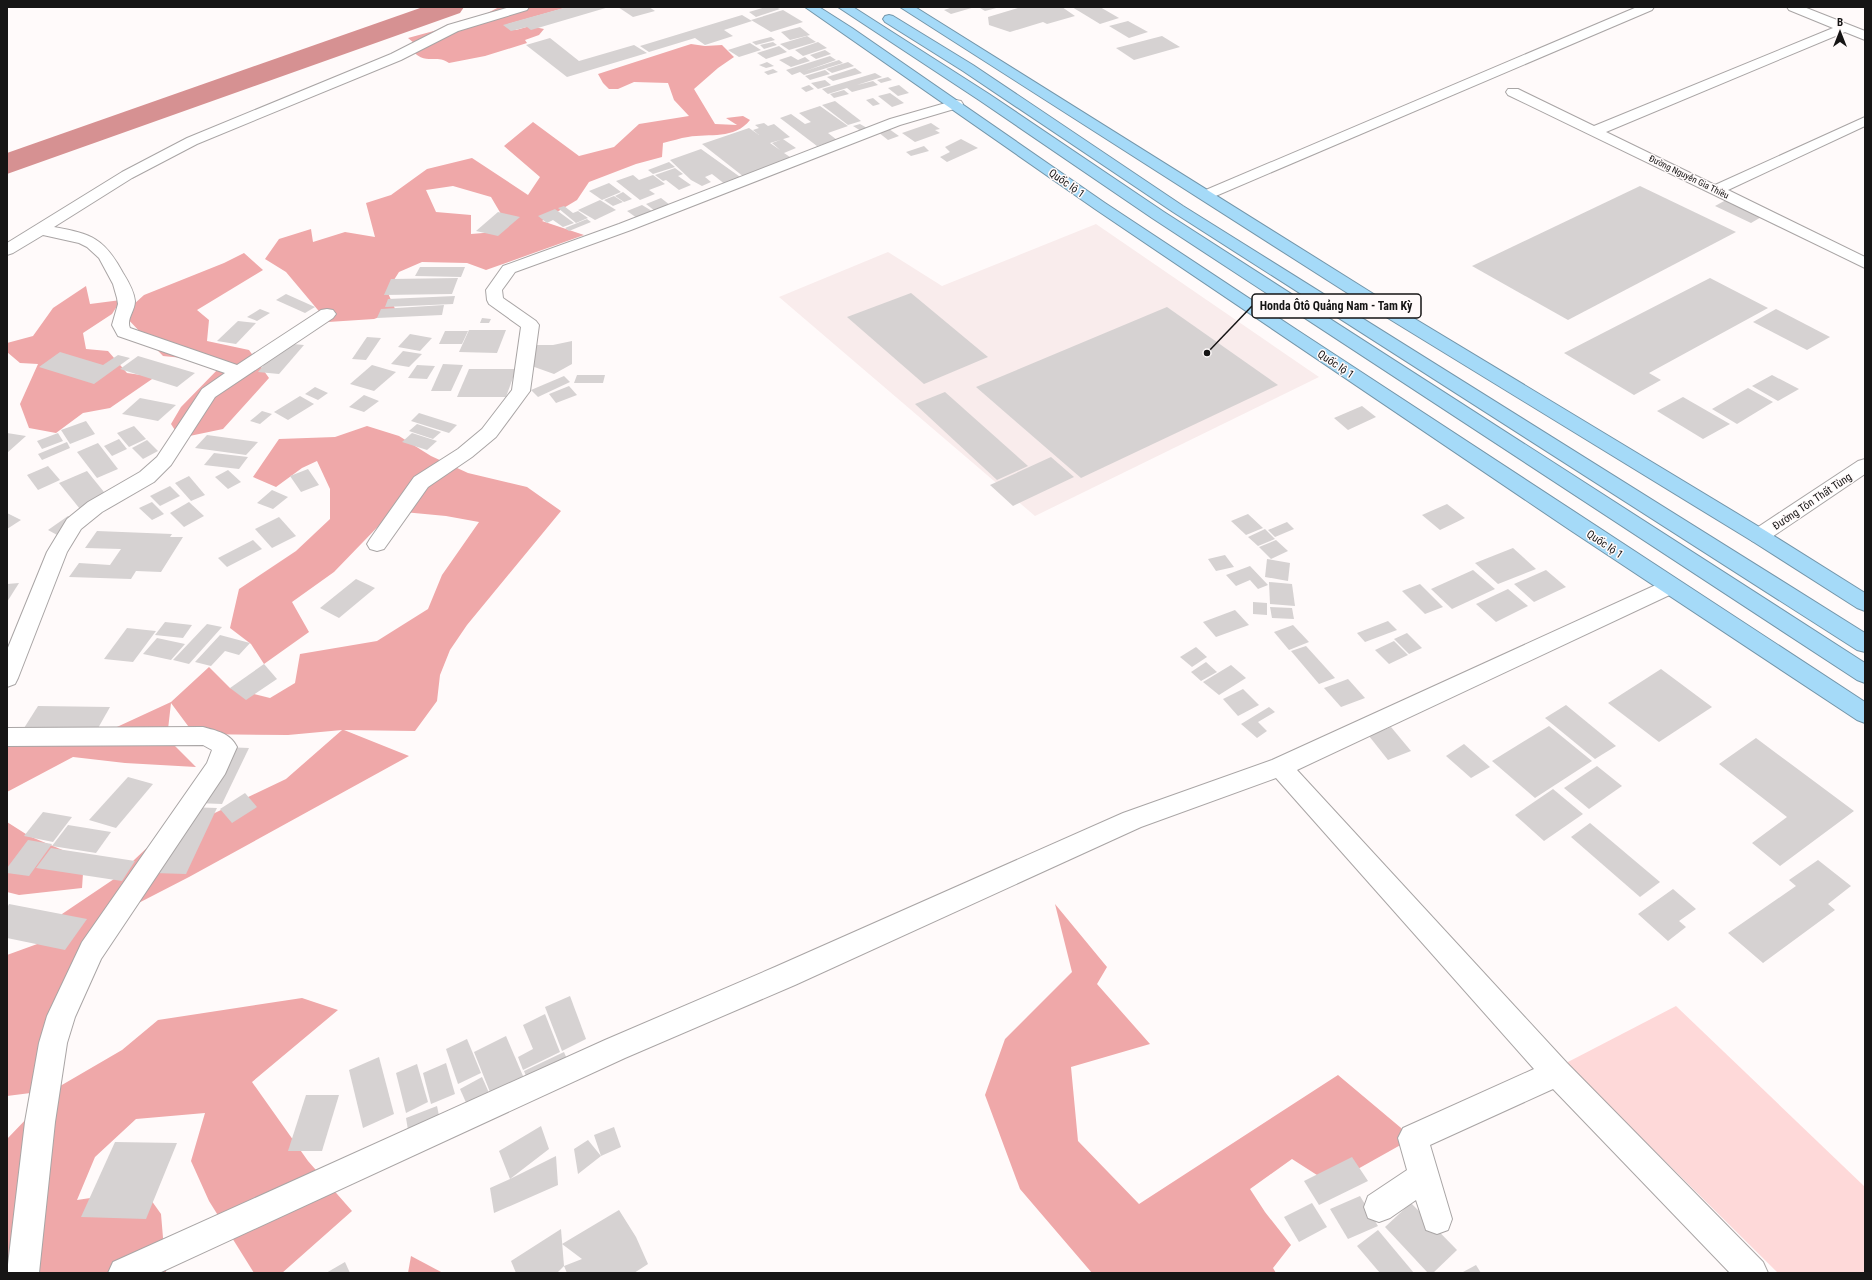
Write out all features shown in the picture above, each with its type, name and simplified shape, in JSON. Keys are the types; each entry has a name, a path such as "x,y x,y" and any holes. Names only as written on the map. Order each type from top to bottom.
{"highway":[{"name":"Quốc lộ 1","path":"811,7 956,104 1103,208 1669,587 1865,714"},
{"path":"844,7 1165,219 1865,674"},
{"path":"871,7 968,68 1178,209 1700,537 1865,644"},
{"path":"906,7 1010,71 1082,119 1206,195 1366,297 1759,536 1865,604"},
{"path":"1011,143 1082,119"},
{"path":"1336,309 1366,297"}],"street":[{"path":"7,250 127,175 192,141 396,57 453,28 523,7"},
{"path":"1206,195 1648,7"},
{"path":"1793,7 1865,36"},
{"path":"1595,131 1844,28"},
{"name":"Đường Nguyễn Gia Thiều","path":"1514,92 1862,259"},
{"path":"377,544 421,482 465,453 489,433 521,391 530,325 495,300 494,290 508,269 625,227 895,122 956,104"},
{"path":"1716,190 1865,121"},
{"path":"39,229 90,242 105,255 123,287 126,303 120,321 120,328 124,332 239,372"},
{"path":"7,678 57,552 74,524 95,507 156,470 164,461 208,393 326,314"},
{"name":"Đường Tôn Thất Tùng","path":"1759,536 1865,465"},
{"path":"124,1273 615,1049 785,976 1132,820 1280,767 1669,587"},
{"path":"7,737 203,736 216,740 225,747 217,767 91,951 61,1016 53,1043 40,1122 23,1273"},
{"path":"1280,767 1563,1080 1742,1269"},
{"path":"1437,1218 1423,1177 1413,1138 1557,1073 1563,1080"},
{"path":"1379,1207 1423,1177"}],"shaded area":[{"path":"499,7 568,7 508,24 516,30 530,26 544,29 539,35 525,40 527,43 485,56 449,63 439,59 419,57 408,46 414,43 408,38 452,26 459,21 482,16"},
{"path":"691,44 705,46 722,45 734,57 718,68 694,89 715,124 737,125 726,118 743,116 750,120 737,131 688,137 663,143 662,157 636,164 589,182 577,200 542,221 584,235 486,270 467,263 422,262 399,272 387,291 396,311 374,319 328,322 286,272 265,259 279,239 311,229 313,242 345,232 375,237 366,203 391,195 427,169 472,158 528,195 540,177 504,146 533,122 579,156 614,147 639,124 689,116 674,100 668,83 634,82 618,89 609,89 603,83 598,74","holes":["453,186 491,197 501,214 495,232 471,234 471,215 436,212 426,190"]},
{"path":"1096,224 1319,377 1035,516 779,297 888,252 942,286"},
{"path":"244,253 263,270 197,310 209,320 207,341 249,350 269,378 223,429 180,438 171,424 181,407 221,366 192,359 163,356 123,314 144,295 224,263"},
{"path":"86,286 90,304 121,300 112,314 83,333 86,349 108,351 127,373 155,377 110,408 83,413 56,433 29,428 20,404 38,364 20,363 7,352 7,343 33,336 53,308"},
{"path":"367,426 399,436 431,456 468,473 527,487 561,511 467,625 450,650 440,675 437,701 415,731 344,730 409,756 189,877 92,927 55,1089 122,1050 158,1020 302,998 338,1010 252,1082 308,1161 352,1211 282,1273 254,1273 209,1201 191,1161 205,1113 136,1119 95,1157 77,1200 144,1190 161,1214 166,1273 7,1273 7,1139 54,1090 7,1096 7,955 51,939 62,914 114,879 152,843 286,779 342,730 288,735 194,734 171,703 167,738 196,767 125,763 73,757 7,792 7,740 93,738 171,702 209,667 230,688 270,698 295,683 300,654 377,641 428,609 442,575 479,522 446,516 393,511 334,572 292,602 309,632 264,664 251,644 230,628 239,589 296,551 330,519 330,489 317,461 302,468 276,487 253,477 279,439 335,437"},
{"path":"7,822 29,836 84,859 82,888 19,895 7,892"},
{"path":"1055,904 1107,967 1097,984 1150,1044 1071,1067 1078,1141 1139,1204 1338,1075 1413,1138 1331,1184 1292,1159 1250,1189 1265,1212 1291,1245 1273,1268 1276,1273 1092,1273 1020,1189 985,1095 1005,1039 1072,972"},
{"path":"1676,1006 1865,1187 1865,1273 1778,1273 1566,1063"},
{"path":"411,1256 443,1273 408,1273"}],"building":[{"path":"567,7 609,7 531,30 527,27 511,31 503,25"},
{"path":"618,7 649,7 655,11 633,17"},
{"path":"766,7 775,7 780,9 756,17 749,12"},
{"path":"953,7 975,7 951,14 944,10"},
{"path":"1000,7 985,11 980,8"},
{"path":"1016,7 1062,7 1075,16 1047,24 1043,22 1010,32 989,25 988,17 1018,8"},
{"path":"1072,7 1100,7 1119,18 1100,24"},
{"path":"783,10 803,22 771,32 751,20"},
{"path":"742,15 752,21 724,30 733,36 705,45 695,38 649,52 640,46"},
{"path":"1128,21 1148,32 1129,38 1109,26"},
{"path":"800,27 810,35 790,40 781,32"},
{"path":"807,36 816,42 789,50 780,44"},
{"path":"1162,36 1180,47 1134,60 1116,48"},
{"path":"771,37 775,40 756,45 752,42"},
{"path":"550,38 579,61 634,45 647,53 567,77 526,45"},
{"path":"773,42 777,45 764,49 760,45"},
{"path":"818,42 827,48 803,56 795,50"},
{"path":"750,43 761,50 739,57 728,50"},
{"path":"779,46 787,52 766,59 757,53"},
{"path":"825,50 831,54 816,59 810,55"},
{"path":"791,56 798,60 805,57 810,61 791,67 779,60"},
{"path":"830,56 836,60 805,71 839,60 843,63 804,75 800,72 792,75 786,70"},
{"path":"767,62 774,66 766,68 759,65"},
{"path":"848,62 854,66 832,73 826,69"},
{"path":"855,68 862,73 833,81 827,77"},
{"path":"773,69 778,72 768,75 764,72"},
{"path":"825,70 830,74 810,80 805,76"},
{"path":"875,73 882,77 857,85 873,81 878,85 852,92 847,88 828,94 822,89"},
{"path":"888,77 892,80 881,83 877,80"},
{"path":"825,80 831,85 818,89 811,83"},
{"path":"809,85 814,89 806,92 801,88"},
{"path":"899,85 909,93 898,96 888,88"},
{"path":"844,90 849,94 834,98 830,94"},
{"path":"890,93 904,103 892,107 878,96"},
{"path":"873,98 880,104 873,106 866,100"},
{"path":"835,101 861,121 848,125 822,105"},
{"path":"820,106 848,126 828,133 837,140 817,146 780,118 791,114 805,124 811,122 799,113"},
{"path":"764,123 768,126 774,124 790,137 783,139 796,148 784,153 793,159 744,177 702,144 749,128 759,135 753,130 759,128 755,125"},
{"path":"931,123 940,129 935,130 940,133 915,142 902,133"},
{"path":"860,124 867,128 861,131 853,126"},
{"path":"889,129 899,136 888,140 878,132"},
{"path":"961,139 978,148 947,162 940,157 950,152 945,147"},
{"path":"924,146 929,151 911,156 906,152"},
{"path":"701,149 743,179 726,185 712,174 705,177 711,182 702,186 691,180 670,160"},
{"path":"669,162 675,167 653,174 648,170"},
{"path":"675,168 683,174 678,176 691,185 679,190 666,180 663,181 655,175"},
{"path":"633,175 639,180 653,175 665,184 649,190 655,194 640,200 616,181"},
{"path":"609,183 621,192 602,200 589,191"},
{"path":"1640,186 1736,232 1568,320 1472,266"},
{"path":"623,192 632,199 624,202 615,196"},
{"path":"614,196 623,202 613,206 604,200"},
{"path":"661,198 670,205 655,211 646,204"},
{"path":"600,200 616,210 595,220 578,210"},
{"path":"1726,200 1763,216 1751,223 1715,206"},
{"path":"642,205 652,211 637,218 627,211"},
{"path":"564,206 573,213 578,211 588,218 576,223 558,208"},
{"path":"555,209 574,223 563,227 553,220 547,223 538,216"},
{"path":"498,212 520,217 498,236 476,231"},
{"path":"587,219 591,222 569,231 565,228"},
{"path":"420,267 465,267 461,277 415,276"},
{"path":"458,278 452,294 384,295 391,279"},
{"path":"1710,278 1768,308 1649,373 1661,380 1634,395 1564,353"},
{"path":"911,293 988,357 924,384 847,317"},
{"path":"286,294 315,307 305,313 276,300"},
{"path":"455,296 453,304 385,307 388,299"},
{"path":"444,305 442,315 377,318 381,309"},
{"path":"1167,307 1278,385 1081,478 976,387"},
{"path":"260,309 270,313 257,321 247,317"},
{"path":"1776,309 1830,337 1807,350 1753,322"},
{"path":"482,318 491,319 489,323 480,323"},
{"path":"238,321 256,323 236,344 217,341"},
{"path":"469,330 506,330 497,353 459,352"},
{"path":"445,331 468,331 462,344 439,344"},
{"path":"410,334 432,338 420,351 398,347"},
{"path":"367,337 381,338 366,360 352,359"},
{"path":"572,341 572,364 554,374 526,364 537,345 553,345"},
{"path":"282,343 304,345 279,374 258,372"},
{"path":"403,351 422,354 409,367 391,364"},
{"path":"60,352 103,365 118,355 130,358 94,384 39,367"},
{"path":"138,356 195,373 177,387 120,369"},
{"path":"443,364 463,365 451,391 431,391"},
{"path":"372,365 396,372 374,391 350,384"},
{"path":"417,365 435,366 427,379 408,378"},
{"path":"469,369 516,369 506,397 457,397"},
{"path":"577,375 605,375 603,383 574,383"},
{"path":"1772,375 1799,389 1778,401 1752,386"},
{"path":"564,376 570,382 538,397 531,390"},
{"path":"569,386 577,395 556,403 549,394"},
{"path":"315,387 328,393 318,400 305,394"},
{"path":"1748,388 1773,402 1737,424 1712,409"},
{"path":"945,392 1028,466 997,480 915,404"},
{"path":"364,395 379,401 364,412 349,407"},
{"path":"300,396 314,404 288,420 274,412"},
{"path":"1683,397 1730,424 1703,439 1657,411"},
{"path":"140,398 176,405 158,421 122,414"},
{"path":"1362,406 1376,417 1348,430 1334,418"},
{"path":"262,411 272,414 260,424 250,421"},
{"path":"419,413 457,425 449,433 411,421"},
{"path":"86,421 95,434 70,444 61,430"},
{"path":"417,424 441,432 433,439 409,431"},
{"path":"134,426 146,439 129,447 117,433"},
{"path":"7,433 26,436 7,453"},
{"path":"58,433 63,441 42,449 37,441"},
{"path":"412,433 437,441 427,450 402,442"},
{"path":"207,435 258,442 246,455 195,448"},
{"path":"119,439 127,449 112,456 104,446"},
{"path":"147,440 158,451 143,459 132,448"},
{"path":"67,442 70,448 42,460 38,454"},
{"path":"98,443 118,469 97,478 77,452"},
{"path":"214,453 248,457 239,469 204,465"},
{"path":"1051,457 1074,477 1013,506 990,485"},
{"path":"48,466 60,480 38,490 27,475"},
{"path":"308,469 319,485 301,492 290,476"},
{"path":"228,470 241,482 228,489 215,477"},
{"path":"87,471 108,497 80,509 59,483"},
{"path":"189,476 205,495 191,501 175,483"},
{"path":"170,486 180,496 160,506 150,496"},
{"path":"272,490 288,497 273,509 257,503"},
{"path":"152,502 164,514 152,520 139,508"},
{"path":"189,502 204,516 184,527 170,513"},
{"path":"1447,504 1465,518 1440,530 1422,515"},
{"path":"7,513 21,520 7,529"},
{"path":"1248,514 1263,528 1246,535 1231,521"},
{"path":"68,516 79,522 59,536 48,530"},
{"path":"279,517 296,536 272,548 255,529"},
{"path":"1287,522 1294,529 1275,537 1268,530"},
{"path":"1265,529 1275,539 1258,546 1248,537"},
{"path":"97,531 172,534 170,537 183,537 161,572 136,571 131,579 69,577 79,563 110,565 121,549 85,548"},
{"path":"253,540 262,549 227,567 218,558"},
{"path":"1276,540 1288,551 1271,559 1259,547"},
{"path":"1513,548 1536,569 1498,584 1475,563"},
{"path":"1225,555 1234,567 1216,571 1208,559"},
{"path":"1267,559 1290,563 1288,581 1265,577"},
{"path":"1250,566 1268,585 1258,589 1250,580 1236,586 1226,575"},
{"path":"1473,570 1495,589 1452,609 1431,589"},
{"path":"1546,570 1566,587 1534,602 1514,584"},
{"path":"356,579 375,588 339,618 320,608"},
{"path":"1269,582 1292,584 1295,606 1270,604"},
{"path":"19,583 7,602 7,584"},
{"path":"1420,584 1443,607 1425,614 1402,591"},
{"path":"1508,589 1528,606 1496,622 1476,604"},
{"path":"1253,602 1267,603 1267,615 1253,614"},
{"path":"1270,607 1292,608 1294,619 1272,618"},
{"path":"1235,610 1249,625 1216,637 1203,622"},
{"path":"1388,621 1397,630 1365,642 1357,633"},
{"path":"165,622 192,625 183,638 155,635"},
{"path":"207,624 222,627 189,664 173,660"},
{"path":"1293,625 1309,642 1289,650 1274,632"},
{"path":"127,628 156,631 133,662 104,659"},
{"path":"1407,633 1422,648 1409,654 1394,639"},
{"path":"220,635 250,643 239,655 225,651 211,666 195,662"},
{"path":"157,638 185,644 171,660 143,654"},
{"path":"1394,641 1408,655 1389,664 1375,650"},
{"path":"1306,646 1335,678 1319,684 1291,651"},
{"path":"1196,647 1207,657 1192,667 1180,657"},
{"path":"1206,662 1217,672 1201,681 1191,672"},
{"path":"264,664 277,679 246,700 230,688"},
{"path":"1231,665 1246,678 1219,695 1203,682"},
{"path":"1661,669 1712,707 1659,742 1608,703"},
{"path":"1348,679 1365,698 1341,707 1324,688"},
{"path":"1243,689 1259,705 1238,716 1223,699"},
{"path":"1566,705 1616,746 1595,759 1545,718"},
{"path":"38,706 110,707 93,737 19,736"},
{"path":"1269,707 1275,712 1258,722 1267,731 1257,738 1241,724"},
{"path":"1549,726 1592,761 1535,798 1492,761"},
{"path":"1391,727 1411,751 1388,760 1369,736"},
{"path":"1756,738 1854,811 1780,866 1752,843 1787,817 1719,764"},
{"path":"1464,744 1490,767 1471,778 1446,756"},
{"path":"224,747 249,748 222,804 197,803"},
{"path":"1597,766 1622,786 1589,809 1564,788"},
{"path":"128,777 153,784 116,828 89,820"},
{"path":"1553,789 1583,814 1544,841 1515,815"},
{"path":"245,793 257,807 232,823 220,809"},
{"path":"187,807 217,808 186,874 154,873"},
{"path":"43,812 72,817 53,842 24,836"},
{"path":"1590,823 1660,882 1640,897 1571,837"},
{"path":"68,825 111,832 96,853 52,846"},
{"path":"28,840 52,844 29,876 7,873 7,868"},
{"path":"51,848 135,861 122,881 36,868"},
{"path":"1818,860 1851,886 1828,904 1835,910 1763,963 1728,933 1796,886 1789,880"},
{"path":"1673,889 1696,909 1679,921 1686,927 1668,941 1638,914"},
{"path":"9,904 87,919 65,950 7,938 7,908"},
{"path":"570,996 586,1039 562,1051 545,1007"},
{"path":"545,1014 560,1052 523,1070 518,1057 533,1049 523,1025"},
{"path":"506,1036 529,1090 496,1107 474,1052"},
{"path":"467,1039 481,1073 458,1084 446,1049"},
{"path":"564,1052 572,1071 532,1091 524,1071"},
{"path":"379,1057 394,1114 363,1128 349,1070"},
{"path":"446,1063 455,1094 431,1104 423,1073"},
{"path":"417,1064 428,1102 406,1113 396,1073"},
{"path":"482,1077 494,1104 472,1116 460,1089"},
{"path":"306,1095 339,1095 322,1151 288,1151"},
{"path":"437,1106 442,1130 410,1142 406,1118"},
{"path":"541,1126 549,1149 510,1179 499,1151"},
{"path":"614,1127 621,1147 601,1156 594,1135"},
{"path":"588,1140 601,1156 578,1174 574,1149"},
{"path":"115,1142 177,1143 146,1219 81,1217"},
{"path":"556,1156 558,1185 494,1213 490,1188"},
{"path":"1352,1157 1368,1181 1319,1205 1304,1181"},
{"path":"1360,1196 1378,1226 1348,1239 1330,1209"},
{"path":"1312,1203 1327,1227 1299,1242 1284,1217"},
{"path":"1411,1203 1457,1250 1433,1273 1428,1273 1385,1227"},
{"path":"619,1210 636,1237 648,1264 634,1273 567,1273 564,1266 582,1259 562,1244"},
{"path":"561,1229 564,1266 557,1273 516,1273 511,1261"},
{"path":"1378,1230 1414,1273 1380,1273 1357,1246"},
{"path":"345,1262 350,1273 326,1273"},
{"path":"1476,1265 1481,1273 1463,1272"}],"waterway":[{"path":"7,164 450,7"}],"place":[{"name":"Honda Ôtô Quảng Nam - Tam Kỳ","path":"1207,353"}]}
